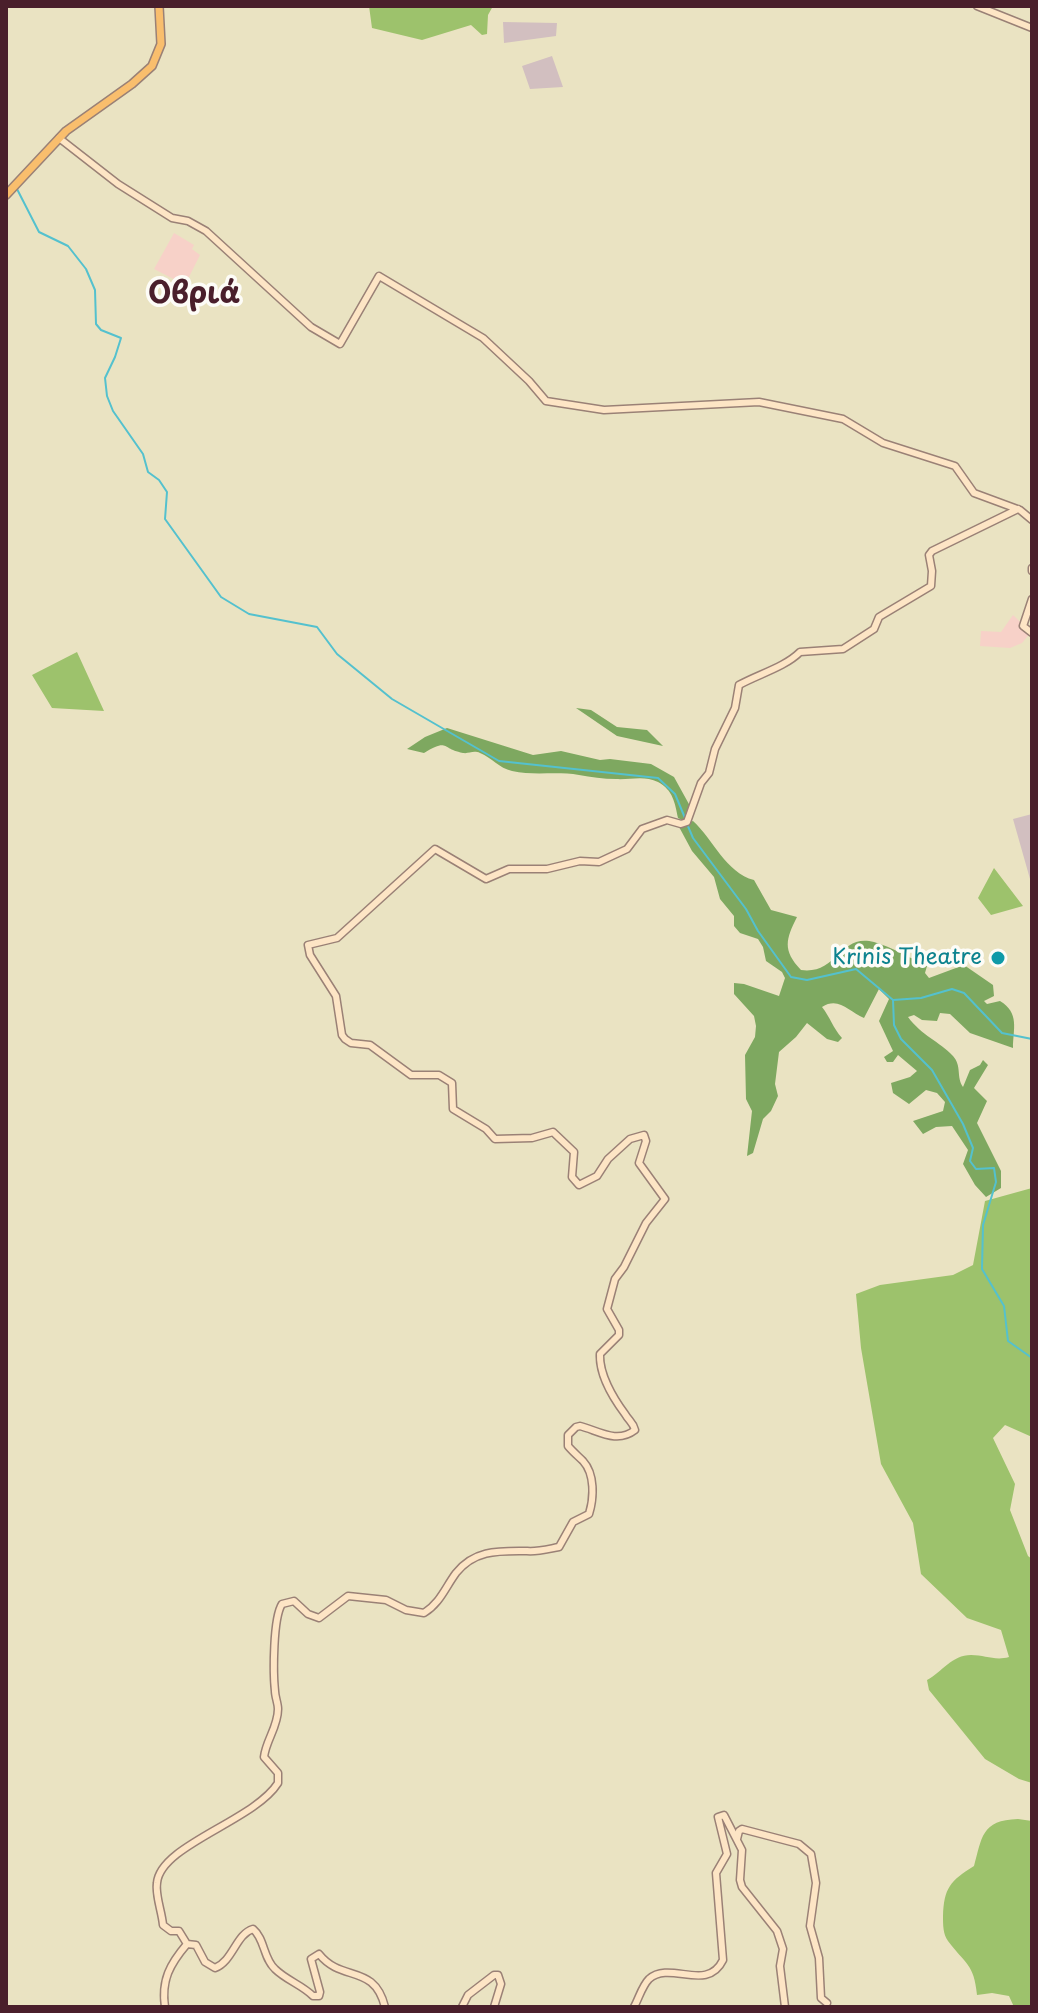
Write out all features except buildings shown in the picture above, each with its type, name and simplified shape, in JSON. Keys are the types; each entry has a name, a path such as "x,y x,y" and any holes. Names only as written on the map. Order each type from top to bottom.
{"main road":[{"path":"11,189 75,124 152,66 161,44 159,6"}],"street":[{"path":"977,6 1032,28"},
{"path":"59,138 118,184 172,218 188,221 206,231 311,327 340,344 379,276 483,338 546,401 604,410 759,402 848,420 883,443 955,466 974,493 1018,509 1032,520"},
{"path":"187,1944 179,1931 171,1931 163,1925 157,1878 168,1859 246,1814 278,1783 278,1773 264,1757 275,1730 278,1711 274,1689 275,1631 276,1613 282,1604 294,1601 308,1614 319,1618 348,1596 386,1600 406,1610 424,1613 440,1599 457,1572 473,1560 497,1550 529,1552 559,1547 570,1525 591,1512 590,1474 584,1461 568,1446 568,1435 580,1426 611,1437 628,1435 635,1430 604,1377 600,1354 619,1335 607,1309 615,1279 646,1223 665,1199 639,1163 646,1141 644,1135 630,1139 604,1163 597,1176 579,1185 572,1177 574,1152 558,1134 553,1132 519,1140 495,1139 486,1129 453,1109 452,1083 445,1077 411,1075 370,1045 348,1042 342,1035 336,996 310,955 308,945 337,938 435,849 486,879 509,869 547,869 580,861 599,862 627,849 642,829 667,820 685,823 736,707 739,685 768,669 790,662 800,652 839,650 848,646 874,629 878,618 931,586 929,555 933,550 1018,509"},
{"path":"1032,599 1023,626 1032,633"},
{"path":"634,2007 649,1979 661,1973 696,1977 706,1975 721,1965 716,1873 727,1854 718,1817 724,1815 742,1850 742,1887 777,1931 783,1949 780,1966 785,2007"},
{"path":"737,1839 742,1829 799,1844 811,1854 816,1883 810,1926 819,1958 821,1998 827,2003"},
{"path":"187,1944 196,1945 205,1962 215,1968 224,1963 246,1932 253,1929 276,1970 313,1996 319,1996 320,1992 311,1959 319,1954 329,1965 366,1978 378,1987 385,2007"},
{"path":"165,2007 166,1974 187,1944"},
{"path":"462,2007 468,1995 498,1975 501,1984 494,2007"}],"shaded area":[{"path":"503,22 557,23 556,36 504,43"},
{"path":"552,56 563,87 530,89 522,66"},
{"path":"174,233 194,245 192,249 200,255 185,285 154,269"},
{"path":"1013,615 1031,632 1022,643 1010,648 980,646 981,631 1001,632"},
{"path":"1032,814 1032,886 1013,819"}],"green space":[{"path":"369,6 493,6 488,15 487,34 482,35 471,25 422,40 372,28"},
{"path":"77,652 104,711 52,708 32,675"},
{"path":"576,708 591,710 617,727 647,730 663,746 617,736"},
{"path":"447,728 533,755 561,751 600,760 651,764 674,777 690,806 687,817 682,820 678,818 670,793 653,780 512,771 478,752 463,753 442,745 424,753 407,749"},
{"path":"693,821 735,870 754,880 771,910 797,917 790,932 788,950 801,970 823,966 845,948 862,941 887,947 927,966 925,973 929,978 964,965 993,985 994,996 984,1001 987,1004 1000,1001 1010,1011 1014,1022 1013,1048 970,1033 950,1014 940,1013 937,1021 922,1020 914,1015 908,1017 953,1056 963,1087 970,1070 983,1060 988,1065 974,1088 987,1101 977,1123 1001,1171 1001,1188 986,1197 975,1185 963,1164 968,1150 952,1126 936,1127 923,1134 913,1121 943,1111 945,1102 937,1093 926,1090 909,1104 893,1093 891,1083 910,1077 917,1071 898,1055 893,1062 887,1062 884,1057 893,1051 879,1021 889,999 879,989 864,1018 839,1004 822,1007 842,1038 838,1042 827,1039 807,1023 779,1052 775,1084 778,1096 763,1119 753,1153 747,1156 752,1111 746,1099 745,1055 755,1037 756,1026 754,1016 734,994 734,983 779,996 785,978 782,972 766,961 758,939 740,933 734,926 734,916 720,899 714,877 692,851 678,825"},
{"path":"994,868 1023,906 991,915 978,898"},
{"path":"1032,1188 1032,1437 1005,1425 993,1438 1015,1484 1010,1510 1028,1556 1032,1559 1032,1783 985,1759 929,1690 927,1680 958,1658 971,1655 1009,1657 1001,1630 967,1618 921,1574 913,1523 881,1464 861,1348 856,1294 880,1285 953,1275 973,1265 985,1201"},
{"path":"1018,1819 1032,1821 1032,2007 1014,2007 1009,1996 992,1993 977,1995 971,1970 948,1941 943,1926 947,1892 959,1876 974,1866 985,1832 997,1823"}],"waterway":[{"path":"17,189 39,232 68,246 86,269 95,290 96,324 101,330 121,338 105,378 107,396 113,411 143,454 148,472 159,480 167,492 165,519 221,597 249,614 317,627 337,654 392,699 499,761 658,778 675,794 685,818"},
{"path":"687,824 693,838 746,909 791,977 807,980 856,969 893,1000 921,998 952,989 964,993 1002,1033 1032,1039"},
{"path":"893,1000 894,1025 901,1039 932,1070 963,1124 973,1148 970,1161 976,1169 994,1168 996,1182 983,1225 982,1269 1004,1306 1008,1341 1032,1358"}],"place":[{"name":"Krinis Theatre","path":"998,958"}],"district":[{"name":"Οβριά","path":"194,295"}]}
